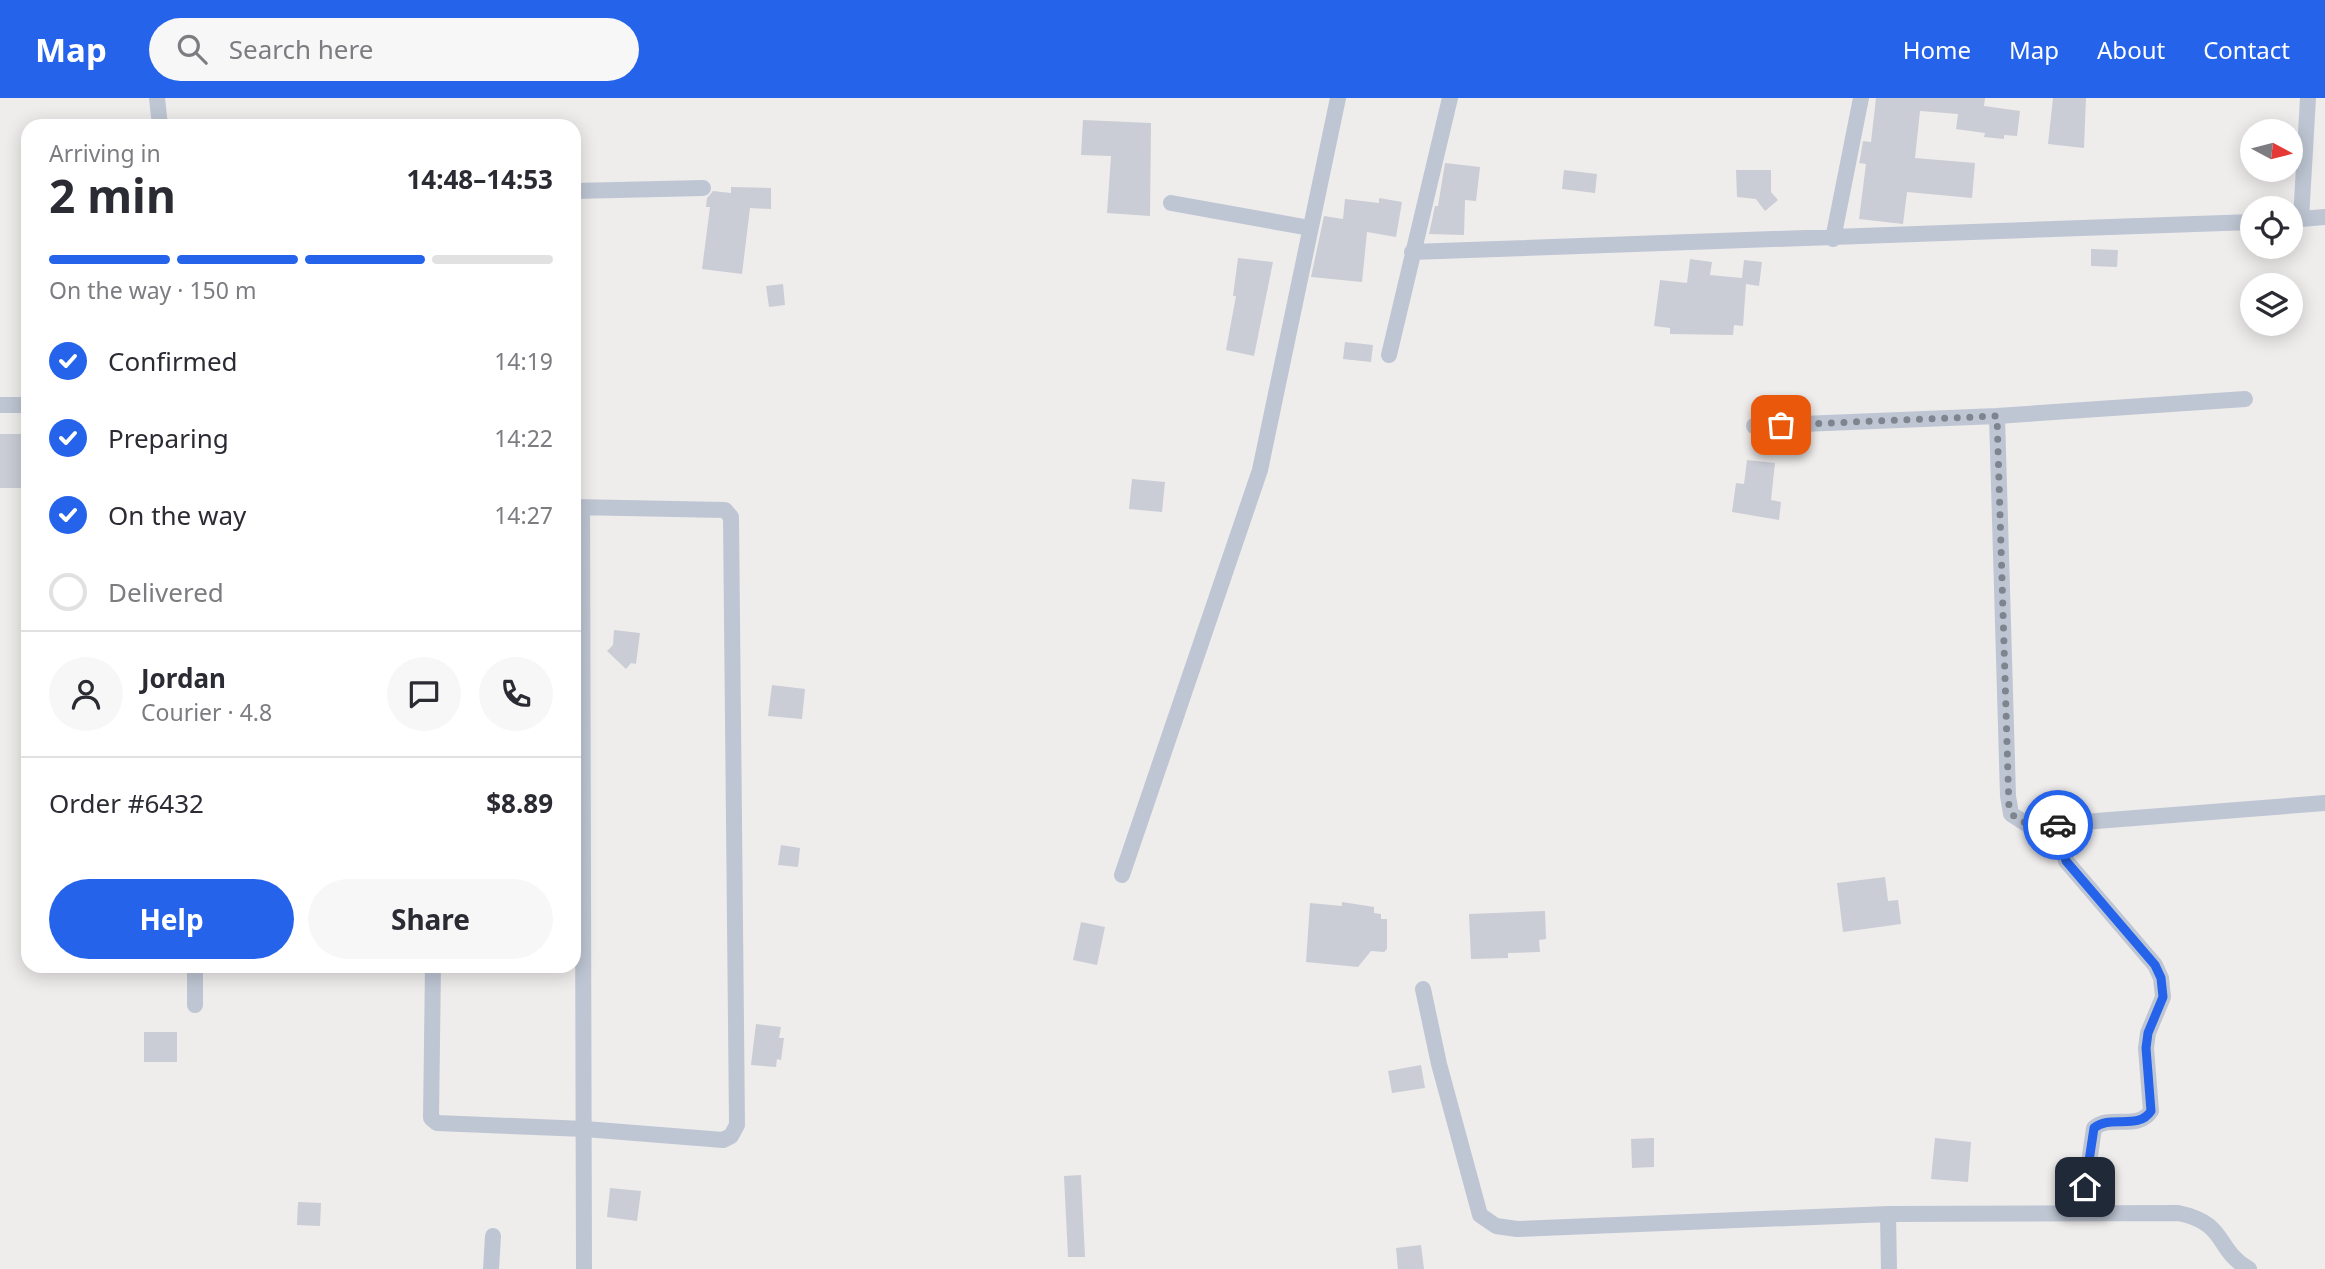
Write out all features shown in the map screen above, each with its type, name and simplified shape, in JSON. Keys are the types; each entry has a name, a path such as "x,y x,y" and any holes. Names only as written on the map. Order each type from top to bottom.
{"street":[{"path":"157,98 159,119"},
{"path":"1122,875 1260,470 1338,98"},
{"path":"1389,355 1450,98"},
{"path":"1833,239 1861,98"},
{"path":"2298,196 2308,98"},
{"path":"581,191 703,188"},
{"path":"1171,204 1310,228"},
{"path":"2303,219 2325,217"},
{"path":"1412,252 2240,222"},
{"path":"1754,426 1997,416 2245,399"},
{"path":"0,405 21,405"},
{"path":"1997,416 2009,808 2017,820 2025,823 2058,824 2325,803"},
{"path":"433,973 433,1120 437,1123 585,1129 723,1140 731,1136 737,1125 731,517 725,510 581,508"},
{"path":"581,774 584,1269"},
{"path":"2058,824 2066,861 2155,965 2164,989 2146,1048 2151,1111 2140,1121 2100,1123 2094,1128 2082,1211"},
{"path":"195,973 195,1005"},
{"path":"1423,989 1439,1064 1480,1215 1496,1226 1517,1230 1888,1214 2082,1211 2178,1213 2198,1217 2211,1225 2235,1260 2249,1269"},
{"path":"1888,1214 1889,1269"},
{"path":"491,1269 493,1236"}],"building":[{"path":"1876,98 1985,98 1984,106 2020,111 2017,136 2004,135 2004,139 1984,137 1985,133 1956,129 1958,114 1920,111 1915,158 1975,163 1972,198 1907,192 1903,224 1859,219 1866,164 1859,163 1863,141 1871,142"},
{"path":"2053,98 2086,98 2084,148 2048,144"},
{"path":"1083,120 1151,123 1150,216 1107,213 1111,156 1081,155"},
{"path":"1445,163 1480,167 1476,201 1465,200 1464,235 1429,234 1435,206 1438,206"},
{"path":"1564,170 1597,174 1595,193 1562,189"},
{"path":"1736,170 1771,170 1771,192 1778,200 1765,211 1756,199 1737,197"},
{"path":"731,187 771,188 771,209 750,208 742,274 702,269 710,207 706,207 707,198 713,191 731,193"},
{"path":"1379,198 1402,202 1396,237 1367,232 1362,282 1311,277 1324,216 1343,219 1345,199 1379,203"},
{"path":"2091,249 2118,250 2117,267 2091,266"},
{"path":"1238,258 1273,262 1254,356 1226,350 1236,296 1233,296"},
{"path":"1690,259 1712,262 1710,275 1742,278 1744,260 1762,262 1759,286 1746,284 1743,326 1734,325 1733,335 1670,334 1670,328 1654,326 1660,280 1687,283"},
{"path":"783,284 785,305 769,307 766,286"},
{"path":"1345,342 1373,345 1371,362 1343,359"},
{"path":"0,434 21,434 21,488 0,488"},
{"path":"1747,460 1775,463 1771,500 1781,502 1779,520 1732,512 1736,483 1744,484"},
{"path":"1132,479 1165,482 1162,512 1129,509"},
{"path":"614,630 640,633 636,664 631,663 626,669 607,651 613,645"},
{"path":"772,685 805,689 802,719 768,716"},
{"path":"781,845 800,848 798,867 778,865"},
{"path":"1885,877 1888,901 1898,900 1901,924 1843,932 1837,883"},
{"path":"1342,902 1374,907 1374,913 1381,914 1381,919 1387,919 1387,949 1384,952 1371,951 1358,967 1306,962 1310,903 1342,906"},
{"path":"1545,911 1546,939 1539,940 1540,952 1508,953 1508,958 1471,959 1469,914"},
{"path":"1081,922 1105,927 1097,965 1073,960"},
{"path":"756,1024 781,1027 779,1038 784,1038 781,1060 777,1059 776,1067 751,1065"},
{"path":"144,1032 177,1032 177,1062 144,1062"},
{"path":"1421,1065 1425,1088 1392,1093 1388,1071"},
{"path":"1654,1138 1654,1167 1632,1168 1631,1139"},
{"path":"1935,1138 1971,1142 1968,1182 1931,1179"},
{"path":"1081,1175 1085,1257 1068,1257 1064,1176"},
{"path":"610,1188 641,1191 637,1221 607,1217"},
{"path":"298,1202 321,1203 320,1226 297,1225"},
{"path":"1421,1245 1424,1269 1398,1269 1396,1248"}],"way so far":[{"path":"1781,425 1997,416 2009,808 2017,820 2025,823 2058,825"}],"route":[{"path":"2058,825 2066,861 2155,965 2164,989 2148,1033 2146,1048 2151,1111 2140,1121 2100,1123 2094,1128 2090,1138 2085,1187"}]}
